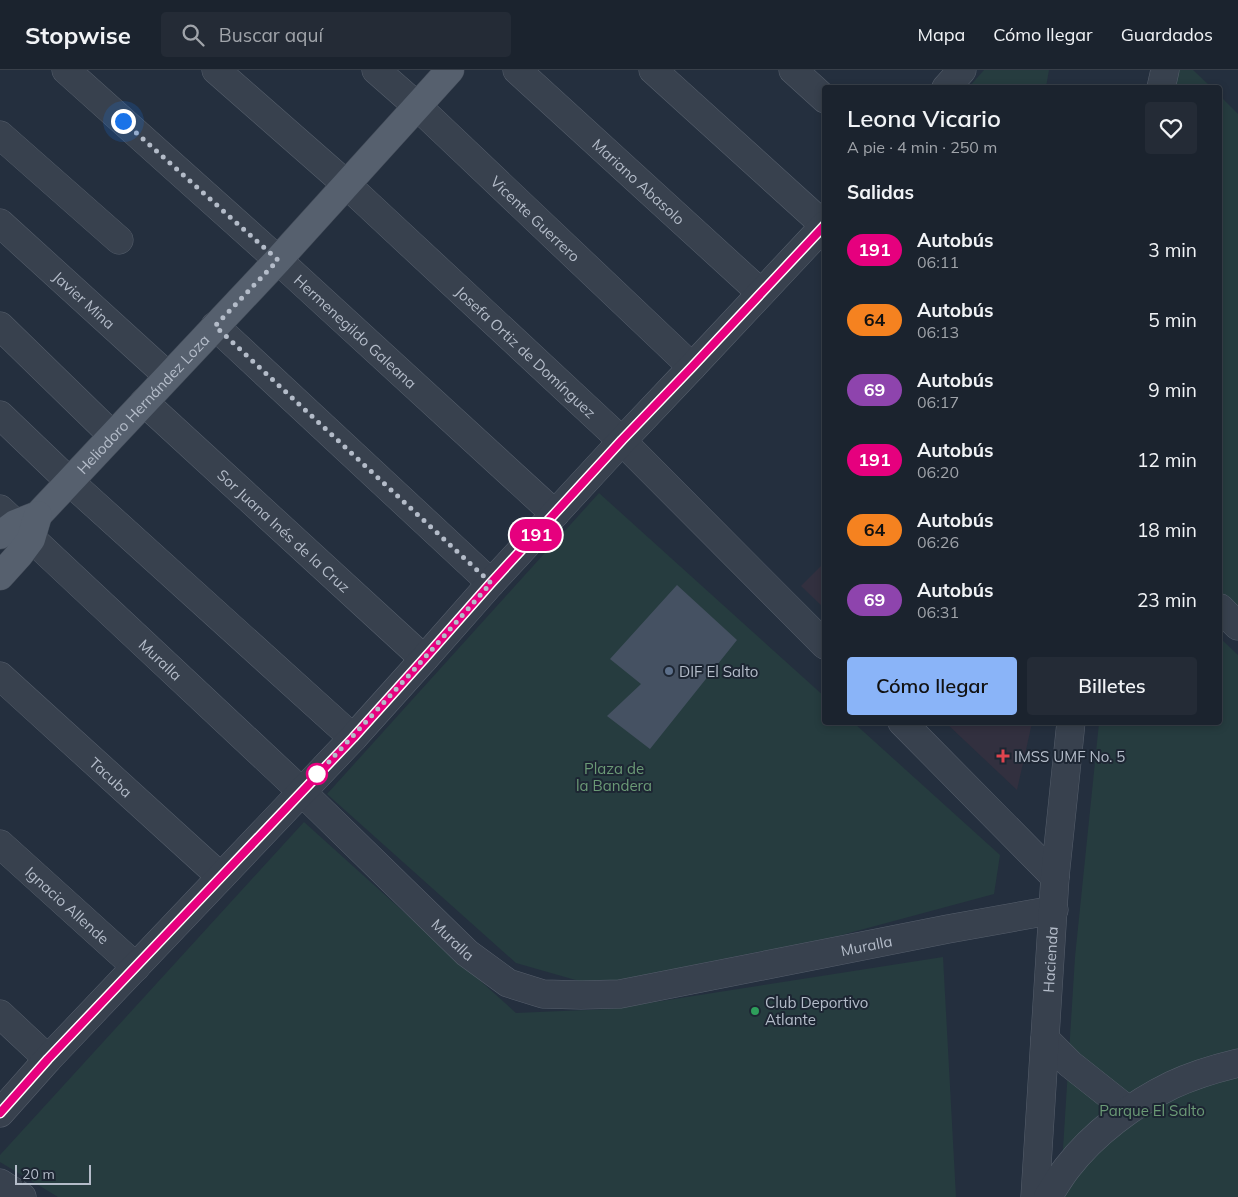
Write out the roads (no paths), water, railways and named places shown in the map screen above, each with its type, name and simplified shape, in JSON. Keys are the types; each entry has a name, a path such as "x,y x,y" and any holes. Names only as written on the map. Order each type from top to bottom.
{"main road":[{"name":"Heliodoro Hernández Loza","path":"0,576 19,555 17,524 69,481 278,260 450,70"}],"street":[{"name":"Hermenegildo Galeana","path":"66,70 278,260 556,514"},
{"name":"Josefa Ortiz de Domínguez","path":"216,70 347,185 622,440 822,642"},
{"name":"Vicente Guerrero","path":"376,70 417,106 692,367"},
{"name":"Mariano Abasolo","path":"517,70 762,293"},
{"path":"654,70 822,222"},
{"path":"793,70 822,96"},
{"path":"1162,85 1165,70"},
{"path":"0,135 119,240"},
{"name":"Javier Mina","path":"0,223 168,376"},
{"path":"0,1113 48,1059 353,738 622,440 822,228"},
{"path":"0,326 112,435"},
{"path":"215,326 491,583"},
{"name":"Sor Juana Inés de la Cruz","path":"144,402 424,659"},
{"path":"0,415 69,481 353,738"},
{"name":"Muralla","path":"17,524 301,791 467,954 508,983 543,994 620,994 1054,910"},
{"path":"1222,610 1238,626"},
{"name":"Tacuba","path":"0,676 221,877"},
{"path":"905,725 1055,877"},
{"name":"Hacienda","path":"1035,1197 1055,877 1071,725"},
{"name":"Ignacio Allende","path":"0,844 136,967"},
{"path":"0,1014 48,1059"},
{"path":"1045,1039 1070,1064 1128,1110"},
{"path":"1048,1197 1068,1167 1092,1140 1128,1110 1173,1085 1221,1067 1238,1063"},
{"path":"0,1184 22,1197"}],"place":[{"name":"DIF El Salto","path":"669,671"},
{"name":"IMSS UMF No. 5","path":"1003,756"},
{"name":"Club Deportivo Atlante","path":"755,1011"}],"park label":[{"name":"Plaza de la Bandera","path":"614,776"},
{"name":"Parque El Salto","path":"1152,1110"}]}
